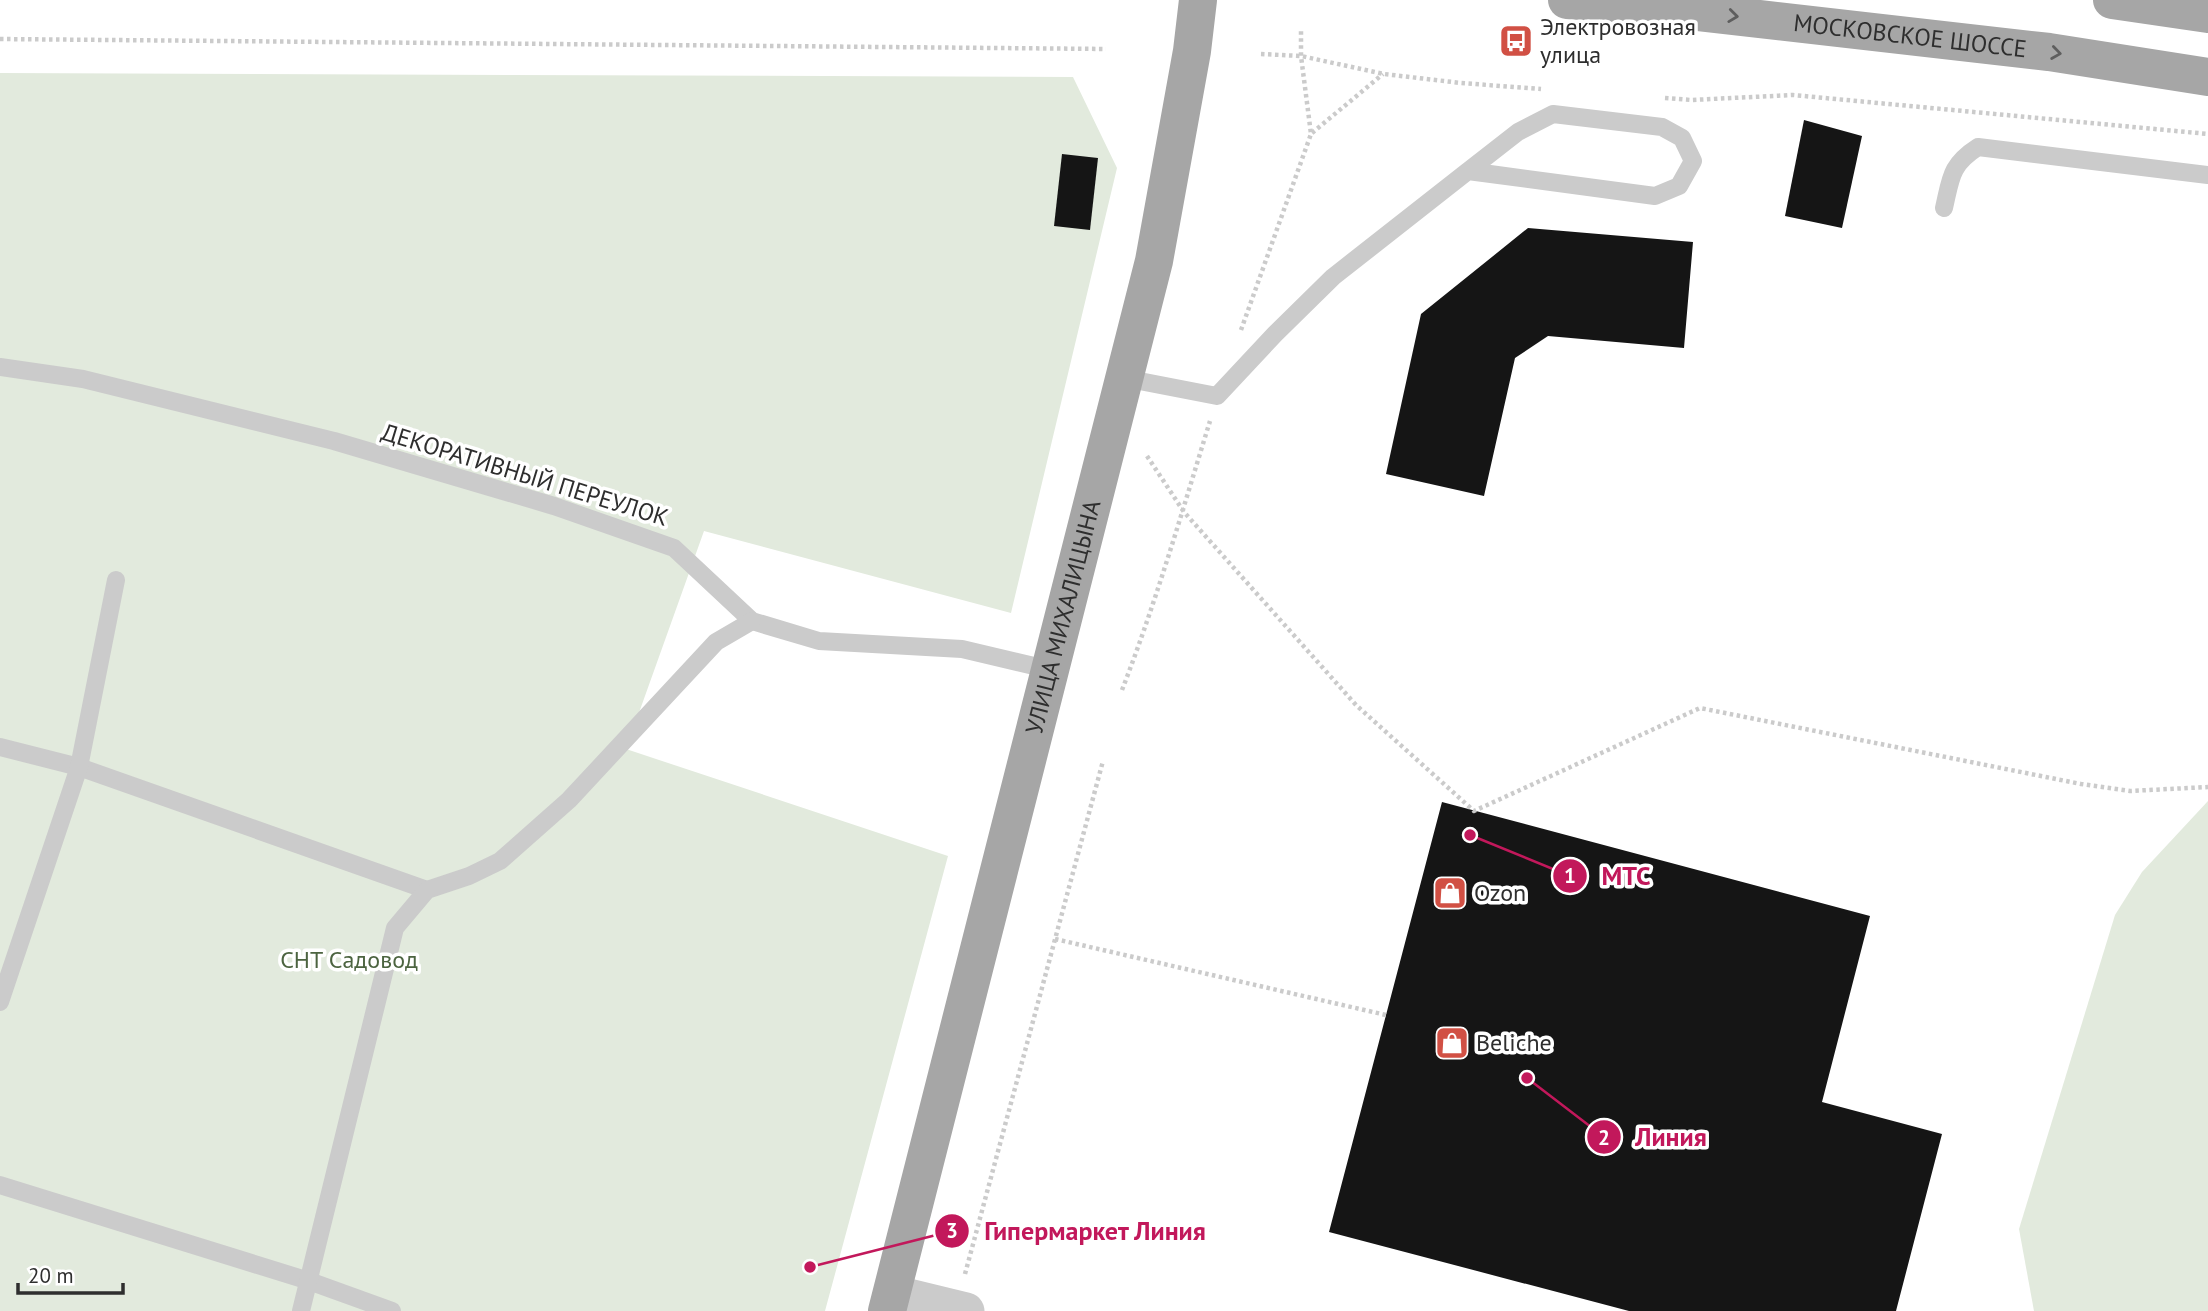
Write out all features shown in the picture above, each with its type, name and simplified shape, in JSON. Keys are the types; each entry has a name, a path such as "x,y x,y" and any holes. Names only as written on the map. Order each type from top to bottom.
{"main road":[{"name":"УЛИЦА МИХАЛИЦЫНА","path":"890,1302 1154,261 1192,51 1198,0"},
{"name":"МОСКОВСКОЕ ШОССЕ","path":"1567,0 1637,5 2049,52 2208,77"},
{"path":"2112,0 2208,14"}],"street":[{"path":"890,1302 965,1296"}],"lane":[{"path":"1124,378 1217,396 1333,277 1468,171 1518,132 1553,114 1662,127 1682,138 1693,160 1679,186 1656,196 1468,171"},
{"path":"1944,208 1953,172 1962,157 1978,147 2208,175"},
{"name":"ДЕКОРАТИВНЫЙ ПЕРЕУЛОК","path":"0,367 83,379 334,442 554,506 674,548 752,621 819,641 962,649 1051,670"},
{"path":"0,1002 79,767 116,580"},
{"path":"301,1311 395,928 427,891 500,861 569,800 716,642 752,621"},
{"path":"0,747 79,767 427,891"},
{"path":"0,1185 309,1281 392,1311"}],"path":[{"path":"1241,330 1311,134 1301,56 1301,28"},
{"path":"0,39 1106,49"},
{"path":"1261,54 1301,56 1384,74 1542,89"},
{"path":"1311,134 1384,74"},
{"path":"1664,98 1691,100 1793,95 2208,134"},
{"path":"1122,690 1184,512 1207,429"},
{"path":"1147,456 1184,512 1356,705 1474,811 1700,708 2081,784 2130,790 2208,787"},
{"path":"965,1296 1103,761"},
{"path":"1055,939 1386,1015"}],"green space":[{"name":"СНТ Садовод","path":"0,73 1073,77 1117,168 1011,613 704,531 626,749 948,856 825,1311 0,1311"},
{"path":"2208,801 2208,1311 2034,1311 2019,1229 2115,915 2142,872"}],"building":[{"path":"1804,120 1862,136 1842,228 1785,216"},
{"path":"1062,154 1098,158 1090,230 1054,226"},
{"path":"1528,228 1693,242 1684,348 1548,336 1515,358 1484,496 1386,474 1421,314"},
{"path":"1442,802 1870,916 1822,1102 1942,1134 1896,1311 1629,1311 1329,1232"}],"place":[{"name":"Электровозная улица","path":"1516,41"},
{"name":"МТС","path":"1470,835"},
{"name":"Ozon","path":"1450,893"},
{"name":"Beliche","path":"1452,1043"},
{"name":"Линия","path":"1527,1078"},
{"name":"Гипермаркет Линия","path":"810,1267"}]}
